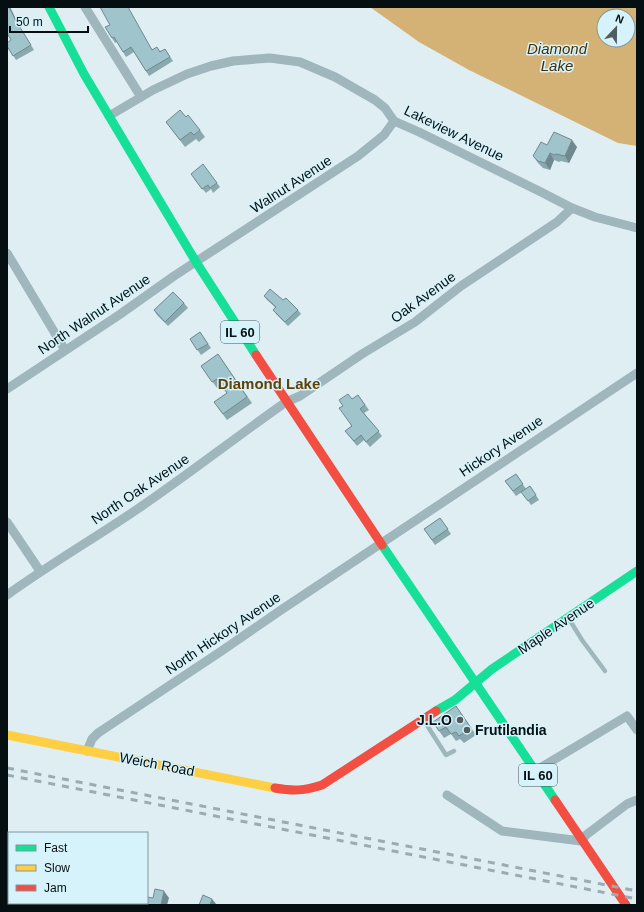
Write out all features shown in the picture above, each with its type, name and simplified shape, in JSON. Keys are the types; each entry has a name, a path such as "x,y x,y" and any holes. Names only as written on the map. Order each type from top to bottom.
{"main road":[{"name":"IL 60","path":"49,7 84,74 196,262 286,402 476,682 581,841 626,905"},
{"name":"Maple Avenue","path":"307,790 322,785 423,719 455,700 476,682 568,617 637,571"},
{"name":"Weich Road","path":"7,735 287,790 307,790"}],"street":[{"path":"85,7 141,97"},
{"name":"Lakeview Avenue","path":"109,116 153,90 187,74 211,66 233,61 270,58 300,62 334,77 375,100 385,108 394,120 535,188 572,208 594,217 637,228"},
{"name":"Walnut Avenue","path":"196,262 358,156 384,135 394,120"},
{"name":"Oak Avenue","path":"286,402 300,396 362,354 415,322 461,286 557,222 572,208"},
{"path":"7,253 66,350"},
{"name":"North Walnut Avenue","path":"7,389 196,262"},
{"name":"Hickory Avenue","path":"382,544 469,484 637,373"},
{"name":"North Oak Avenue","path":"7,595 40,571 144,505 200,466 286,402"},
{"path":"7,522 40,571"},
{"name":"North Hickory Avenue","path":"87,751 92,739 98,733 382,544"},
{"path":"535,771 627,716 637,730"},
{"path":"447,795 502,831 581,841 586,835 627,804 637,800"}],"lane":[{"path":"568,617 582,640 605,671"},
{"path":"423,719 446,755 454,751"}],"water":[{"name":"Diamond Lake","path":"370,7 637,7 637,146 618,143 469,70 419,42"}],"building":[{"path":"7,7 9,7 31,45 13,56 7,46 7,43 11,40 7,33"},
{"path":"100,7 128,7 152,50 157,47 160,52 165,49 170,57 146,71 131,47 123,52 114,37 112,38 105,27 110,25"},
{"path":"180,110 186,117 188,115 200,130 194,135 191,132 180,140 166,122"},
{"path":"554,132 572,140 565,156 550,153 545,163 538,161 533,156 541,142 547,145"},
{"path":"203,164 217,183 210,188 208,185 202,189 191,174"},
{"path":"270,289 283,300 286,298 298,310 285,322 273,310 276,307 264,296"},
{"path":"173,292 184,303 165,322 154,310"},
{"path":"200,332 208,344 197,350 190,339"},
{"path":"218,354 247,397 223,414 214,402 227,393 217,379 212,382 201,366"},
{"path":"348,394 352,399 358,395 365,405 360,409 379,431 366,442 361,435 354,441 345,431 352,426 339,408 343,406 339,400"},
{"path":"516,474 523,484 513,491 505,481"},
{"path":"530,486 536,495 528,501 521,492"},
{"path":"440,518 448,529 432,540 424,529"},
{"path":"456,706 471,728 459,736 456,732 451,734 446,727 439,731 433,722"},
{"path":"7,864 8,864 8,890 7,893"},
{"path":"155,889 164,891 161,905 131,905 148,904 148,897 153,898"},
{"path":"203,895 212,899 210,905 199,905"},
{"path":"49,904 88,904 88,905"}],"railway":[{"path":"7,768 637,891"},
{"path":"7,775 637,899"}],"traffic: fast":[{"path":"49,7 84,74 196,262 256,355"},
{"path":"382,545 555,800"},
{"path":"436,711 455,700 492,669 637,571"}],"traffic: slow":[{"path":"7,735 275,788"}],"traffic: jam":[{"path":"256,355 382,545"},
{"path":"275,788 298,790 322,785 436,711"},
{"path":"555,800 626,905"}],"place":[{"name":"J.L.O","path":"460,720"},
{"name":"Frutilandia","path":"467,730"}],"district":[{"name":"Diamond Lake","path":"269,384"}]}
